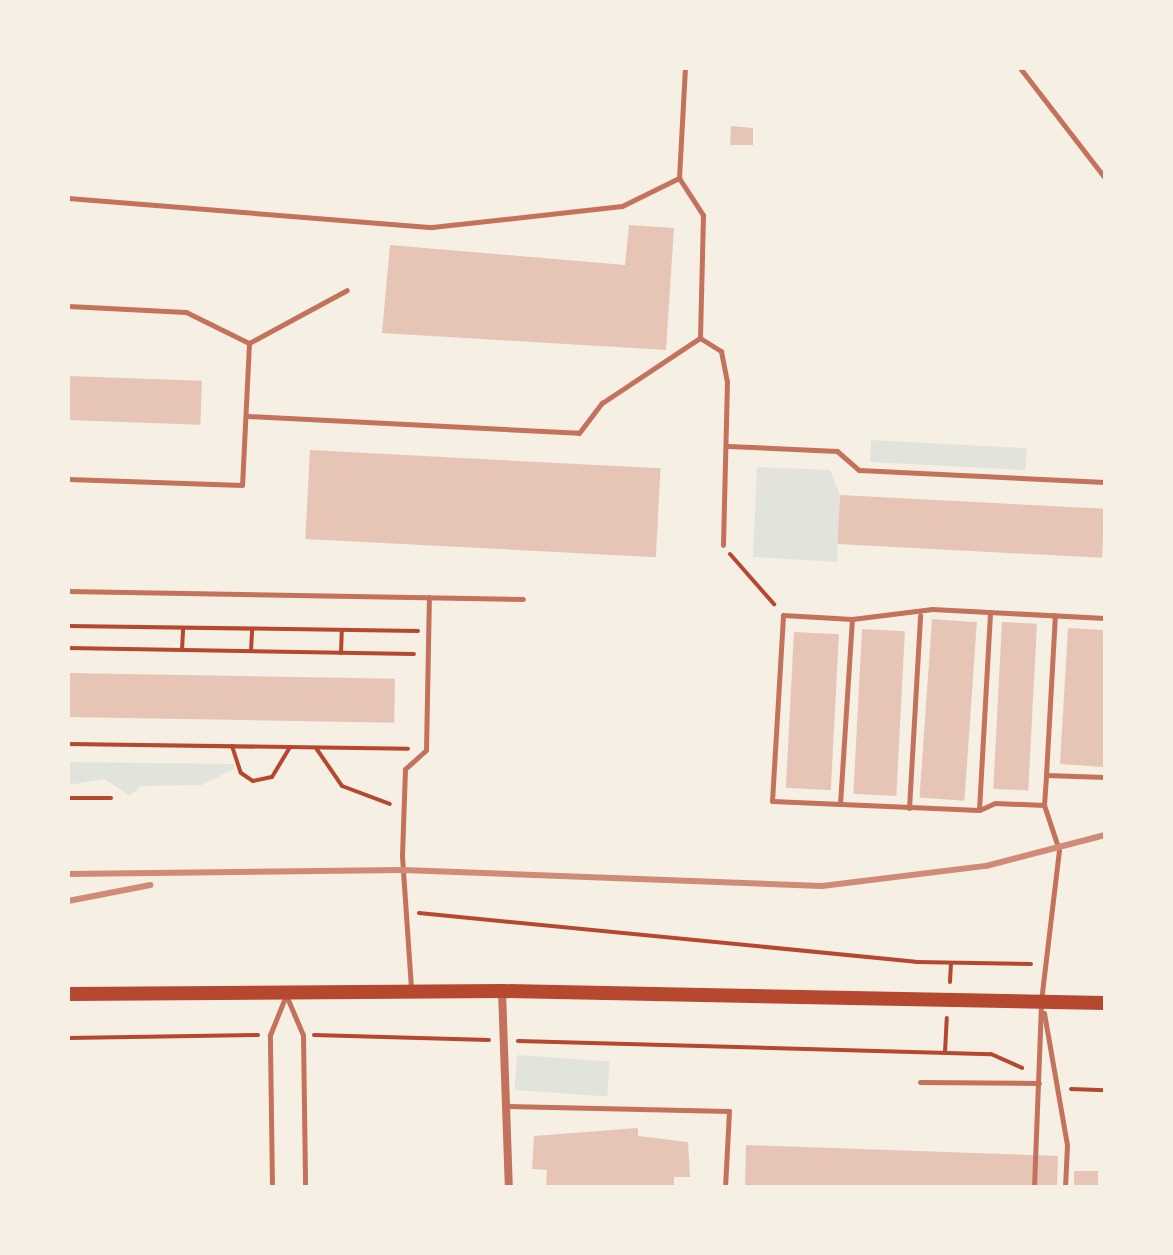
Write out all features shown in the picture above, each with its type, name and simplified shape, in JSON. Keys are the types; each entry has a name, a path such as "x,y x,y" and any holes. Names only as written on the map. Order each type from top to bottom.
{"main road":[{"path":"68,994 502,991 1105,1003"}],"street":[{"path":"502,991 509,1187"}],"lane":[{"path":"685,68 679,178 703,215 700,338"},
{"path":"1020,68 1105,178"},
{"path":"68,198 432,227 622,206 679,178"},
{"path":"249,343 347,290"},
{"path":"68,306 186,312 249,343"},
{"path":"248,416 579,433 602,403 700,338"},
{"path":"700,338 721,351 728,446 723,545"},
{"path":"68,479 242,485 248,416 249,343"},
{"path":"728,446 837,451 859,470 1105,482"},
{"path":"68,591 523,599"},
{"path":"412,993 406,912 405,769 426,750 429,597"},
{"path":"1044,805 995,803 979,810 772,801 783,615 852,619 867,613 920,615 932,609 1105,618"},
{"path":"979,810 990,612"},
{"path":"909,808 920,615"},
{"path":"1034,1187 1041,1001 1059,850 1044,805 1055,615"},
{"path":"840,804 852,619"},
{"path":"1046,775 1105,777"},
{"path":"286,994 303,1035 305,1187"},
{"path":"272,1187 270,1035 286,994"},
{"path":"1041,1001 1056,1082 1065,1187"},
{"path":"920,1082 1039,1083"},
{"path":"506,1106 729,1111 725,1187"}],"path":[{"path":"723,545 783,615"},
{"path":"68,626 428,631"},
{"path":"182,650 183,627"},
{"path":"251,651 252,628"},
{"path":"341,653 342,630"},
{"path":"68,648 428,654"},
{"path":"68,744 426,750"},
{"path":"232,746 241,773 253,781 272,777 290,747"},
{"path":"316,748 342,786 404,808"},
{"path":"68,798 111,798"},
{"path":"406,912 916,962 1046,964"},
{"path":"68,1038 270,1035"},
{"path":"303,1035 991,1054 1039,1075"},
{"path":"1056,1082 1105,1090"}],"shaded area":[{"path":"871,440 1027,448 1026,470 870,462"},
{"path":"757,467 830,470 840,495 837,562 753,557"},
{"path":"69,762 234,764 234,769 202,785 141,786 129,796 105,779 68,785"},
{"path":"517,1055 610,1061 607,1096 515,1090"}],"building":[{"path":"731,126 753,128 753,145 730,145"},
{"path":"629,225 674,228 666,350 382,333 390,245 625,265"},
{"path":"68,376 202,381 200,425 68,420"},
{"path":"310,450 661,468 656,557 305,539"},
{"path":"840,495 1105,509 1102,558 837,544"},
{"path":"932,619 977,622 964,801 920,798"},
{"path":"1002,622 1037,624 1028,791 993,789"},
{"path":"1068,628 1105,630 1103,767 1060,764"},
{"path":"862,629 905,631 896,796 853,794"},
{"path":"794,632 839,634 831,790 786,788"},
{"path":"68,673 395,679 394,723 68,717"},
{"path":"638,1128 638,1136 688,1142 690,1177 674,1177 674,1187 546,1187 547,1170 532,1169 534,1136"},
{"path":"746,1145 1058,1156 1057,1187 745,1187"},
{"path":"1074,1171 1098,1171 1098,1187 1074,1187"}],"railway":[{"path":"68,874 403,870 822,886 986,866 1105,835"},
{"path":"68,901 150,885"}]}
